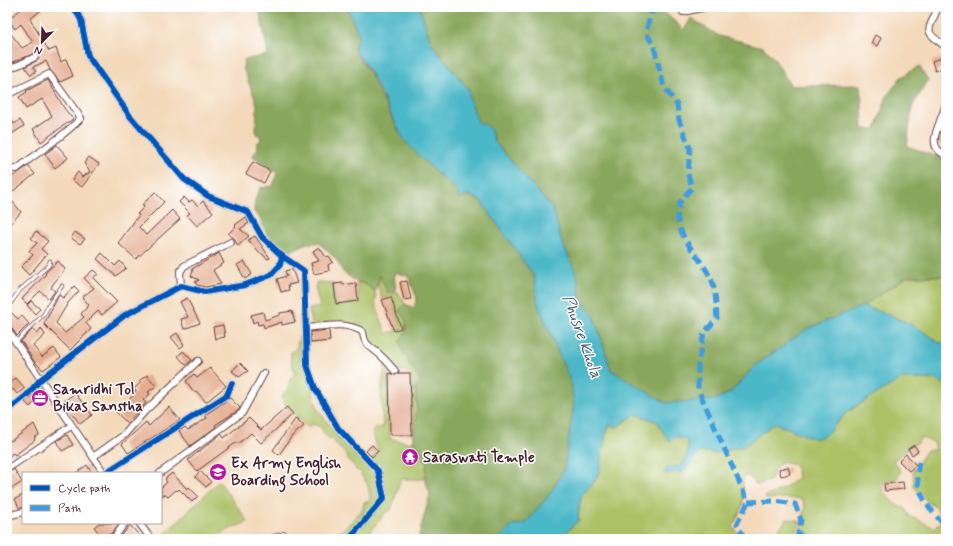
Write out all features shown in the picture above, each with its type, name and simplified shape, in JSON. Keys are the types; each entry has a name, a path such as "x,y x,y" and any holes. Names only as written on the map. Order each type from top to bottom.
{"street":[{"path":"74,7 81,20 88,56 130,116 184,179 208,196 248,212 262,237 282,256 304,271 307,365 314,388 338,428 378,471 384,498 349,539"},
{"path":"680,7 683,12 706,7"},
{"path":"938,7 929,24 929,33 934,39 946,47"},
{"path":"7,69 35,57"},
{"path":"7,95 49,74 81,118 68,132 17,169 11,169 7,163"},
{"path":"946,102 946,108 936,129 934,139 935,147 939,153 946,156"},
{"path":"181,286 180,272 184,266 231,242"},
{"path":"7,411 27,395 40,380 125,315 181,286 205,292 245,285 272,275 280,265 282,256"},
{"path":"306,328 344,325 355,326 364,332 364,340 368,346 378,353 395,371"},
{"path":"7,329 103,472"},
{"path":"93,457 124,435 145,411 198,361"},
{"path":"161,472 242,413 264,373"},
{"path":"106,472 227,395 232,383"},
{"path":"7,469 71,426"},
{"path":"7,516 22,512"},
{"path":"113,539 124,524"},
{"path":"140,524 151,539"},
{"path":"270,539 284,535"}],"lane":[{"path":"7,308 20,290 49,265 50,261"},
{"path":"16,342 44,314 62,286"}],"green space":[{"path":"259,7 347,7 359,35 354,50 369,72 399,132 422,159 438,174 458,190 481,201 534,276 538,304 571,383 575,405 564,469 552,491 525,524 513,525 499,539 418,539 430,494 425,479 427,462 414,443 417,408 415,388 421,381 405,357 400,341 406,332 406,321 399,310 405,304 414,308 417,298 408,276 394,272 396,293 387,292 380,275 375,292 366,284 357,282 343,272 336,259 319,243 307,243 289,252 269,237 257,214 254,212 255,200 260,188 273,186 277,173 253,156 258,148 257,143 261,140 260,136 256,133 257,104 243,68 244,60 268,55"},
{"path":"419,7 659,7 684,30 691,18 719,36 763,47 773,57 791,86 861,85 863,129 876,129 886,98 900,78 919,66 928,80 912,107 907,146 946,160 946,276 908,276 863,306 807,329 756,365 730,393 713,400 666,403 611,370 594,316 580,299 578,278 561,239 553,209 494,141 492,132 479,125 468,95 470,92 431,43"},
{"path":"946,111 946,140 942,146 937,140"},
{"path":"380,274 396,293 398,292 405,304 399,310 406,321 406,333 400,341 408,362 421,381 415,388 417,408 414,443 427,462 425,479 401,479 391,510 385,513 364,539 352,539 387,496 381,477 370,460 379,451 372,432 376,428 383,427 381,394 385,362 389,370 388,417 390,439 413,443 412,374 409,372 396,370 390,359 382,354 380,350 367,342 366,334 362,325 311,323 309,309 320,307 315,287 317,282 333,283 335,303 337,306 359,301 357,282 365,284 374,291 376,298 375,302 386,334 401,329 391,296 382,299 378,285"},
{"path":"908,276 946,276 946,343 939,343 922,330 912,325 863,306"},
{"path":"304,320 305,364 318,410 346,447 355,452 373,468 379,486 378,497 374,507 347,539 338,539 339,537 336,531 339,532 346,527 362,512 364,503 370,501 369,490 361,475 362,472 356,470 344,452 334,440 329,438 323,432 321,427 312,424 308,428 285,405 282,396 290,386 289,381 295,373 291,361 291,352 296,349"},
{"path":"901,379 934,379 946,386 946,523 935,507 928,502 914,487 913,471 927,450 934,450 935,443 920,437 918,443 912,445 893,461 901,471 896,480 885,482 881,486 884,493 895,504 905,508 909,516 935,528 938,523 945,525 946,539 809,539 800,533 805,507 803,500 796,498 766,499 765,497 784,488 798,478 796,465 781,462 775,469 771,480 757,485 748,475 743,477 743,505 733,527 738,534 737,539 563,539 564,534 578,521 581,497 598,475 604,441 610,424 624,423 629,417 636,414 658,422 661,429 676,437 687,440 687,454 683,464 680,467 674,466 665,473 683,472 699,452 716,453 744,446 775,423 783,427 838,423 847,412"},
{"path":"219,481 248,522 232,528 212,539 160,539"},
{"path":"787,519 800,521 796,535 802,539 777,539 779,529"}],"water":[{"name":"Phusre Khola","path":"347,7 419,7 431,43 471,93 468,95 479,124 485,124 489,128 494,141 553,209 561,239 578,278 580,299 594,316 611,370 666,403 713,400 730,393 756,365 807,329 863,306 912,325 931,336 939,343 946,343 946,386 934,379 901,379 847,412 826,435 815,439 775,423 744,446 716,453 699,452 683,472 664,473 666,469 674,466 680,467 683,464 687,455 687,440 676,437 670,441 661,429 658,422 636,414 617,427 610,424 604,442 598,475 581,497 578,521 564,534 563,539 499,539 513,525 525,524 552,491 564,469 574,405 571,383 538,304 534,276 481,201 468,195 459,198 457,190 425,162 403,138 367,67 354,50 359,35"}],"building":[{"path":"24,7 45,7 30,19 49,51 56,48 61,62 66,59 73,76 60,82 50,70 46,61 33,67 36,71 31,75 25,67 38,60 39,55 36,53 7,64 7,37 11,34 22,48 33,42 21,24 15,29 8,19"},
{"path":"875,35 881,38 877,46 871,43"},
{"path":"942,58 945,67 935,71 932,61"},
{"path":"48,80 64,108 73,119 41,142 33,129 52,116 42,99 26,109 19,97 27,92 26,91"},
{"path":"7,111 14,124 20,120 24,126 7,137"},
{"path":"57,145 68,158 55,168 45,154"},
{"path":"89,157 99,164 82,187 72,180 78,172 82,177 90,172 84,163"},
{"path":"253,162 270,171 264,183 246,174"},
{"path":"28,166 35,174 12,192 7,186 7,171 12,177"},
{"path":"155,192 164,202 139,227 146,235 172,210 180,219 136,259 118,243 139,215 137,214 144,207 142,205"},
{"path":"184,197 189,202 192,200 198,206 203,201 213,212 197,226 187,215 190,213 179,202"},
{"path":"13,202 21,212 7,228 7,206"},
{"path":"246,217 249,223 240,229 249,236 238,246 234,238 228,234 236,226 235,225"},
{"path":"36,231 48,241 41,249 47,254 29,275 21,267 33,255 29,251 37,243 31,238"},
{"path":"75,232 85,239 80,244 71,238"},
{"path":"255,236 270,258 268,259 261,253 260,254 248,240"},
{"path":"319,247 326,257 329,256 333,262 328,265 329,271 314,274 311,263 319,261 313,251"},
{"path":"102,253 115,266 120,261 126,268 116,276 97,259"},
{"path":"219,253 224,263 213,270 221,284 205,287 197,285 195,282 199,280 191,276 193,271 192,269"},
{"path":"58,261 65,269 51,288 55,291 49,299 40,291 27,304 22,299"},
{"path":"244,261 252,274 245,279 237,265"},
{"path":"292,269 297,283 288,285 289,290 281,292 277,279 287,276 285,271"},
{"path":"93,270 98,274 93,278 117,302 102,315 98,311 86,323 91,329 70,350 44,324 59,295 63,298 74,286 79,291 68,303 56,323 65,333 84,317 81,314 89,305 82,297 94,288 84,278"},
{"path":"407,281 411,299 404,300 400,282"},
{"path":"343,283 343,285 356,283 358,301 336,304 334,284"},
{"path":"391,297 401,328 394,331 382,300"},
{"path":"187,298 200,323 184,329 181,319 188,317 180,302"},
{"path":"31,301 40,309 35,314 27,305"},
{"path":"9,310 18,319 22,316 29,324 17,336 10,326 7,325 7,311"},
{"path":"292,311 295,322 282,325 282,322 264,328 263,324 258,325 257,321 253,323 251,315 263,312 265,320 280,315 280,313"},
{"path":"223,325 225,337 215,339 213,327"},
{"path":"41,328 45,335 33,346 42,357 54,348 61,357 43,370 34,361 21,341 33,329 37,334"},
{"path":"329,330 330,341 311,343 310,332"},
{"path":"177,333 184,345 180,348 171,337"},
{"path":"183,351 192,360 186,365 178,356"},
{"path":"240,363 248,371 239,377 232,371"},
{"path":"210,368 226,386 206,402 196,391 194,392 186,381 194,374 197,378"},
{"path":"389,373 395,375 399,373 410,373 412,435 390,435"},
{"path":"147,375 156,386 148,392 150,394 143,400 146,403 127,423 116,412 130,399 136,391 134,389 141,382 139,381"},
{"path":"16,378 25,388 17,394 13,389 7,395 7,386"},
{"path":"36,392 40,396 30,407 25,402"},
{"path":"75,393 92,415 80,424 63,402"},
{"path":"230,398 240,408 239,410 215,425 216,427 190,446 179,431 185,427 188,430 207,418 205,415"},
{"path":"169,407 180,420 128,453 122,444 146,422 149,426"},
{"path":"287,407 293,414 261,443 251,433 238,444 237,442 197,471 188,460 221,434 224,438 249,418 261,430"},
{"path":"296,418 304,426 292,436 279,455 273,450"},
{"path":"34,424 39,435 34,438 35,440 15,455 13,453 7,458 7,437 11,441"},
{"path":"67,435 73,445 62,451 56,441"},
{"path":"372,445 378,451 372,457 366,451"},
{"path":"914,445 918,451 912,455 908,449"},
{"path":"906,454 916,465 909,471 899,461"},
{"path":"87,465 91,472 77,472"},
{"path":"788,467 790,474 781,476 779,469"},
{"path":"14,469 22,482 7,492 7,474"},
{"path":"200,471 211,482 206,487 195,477"},
{"path":"172,473 187,489 189,487 198,496 192,502 179,489 168,497 164,494 162,497 162,487 167,482 165,479"},
{"path":"903,482 904,489 885,491 884,484"},
{"path":"22,496 22,508 19,508 15,499"},
{"path":"98,524 118,524 113,532 103,538 94,527"},
{"path":"130,525 137,533 143,539 119,539"}],"marked path":[{"path":"657,7 651,13 646,32 654,47 664,87 677,105 679,120 690,148 688,174 692,188 680,202 678,213 679,223 682,234 712,281 716,299 717,318 704,333 698,364 698,389 748,502 737,524 745,539"},
{"path":"919,462 918,483 920,491 928,505 946,528"},
{"path":"748,502 774,501 795,504 801,520 798,534 807,539"}],"cycle path":[{"path":"7,411 27,395 40,380 125,315 181,286 205,292 245,285 271,275 280,265 282,256 262,237 248,212 208,196 184,179 130,116 88,56 81,20 74,7"},
{"path":"282,256 304,271 307,365 315,388 338,428 378,471 384,498 349,539"},
{"path":"107,472 227,395 232,383"}],"place":[{"name":"Samridhi Tol Bikas Sanstha","path":"40,398"},
{"name":"Saraswati Temple","path":"410,457"},
{"name":"Ex Army English Boarding School","path":"218,472"}]}
